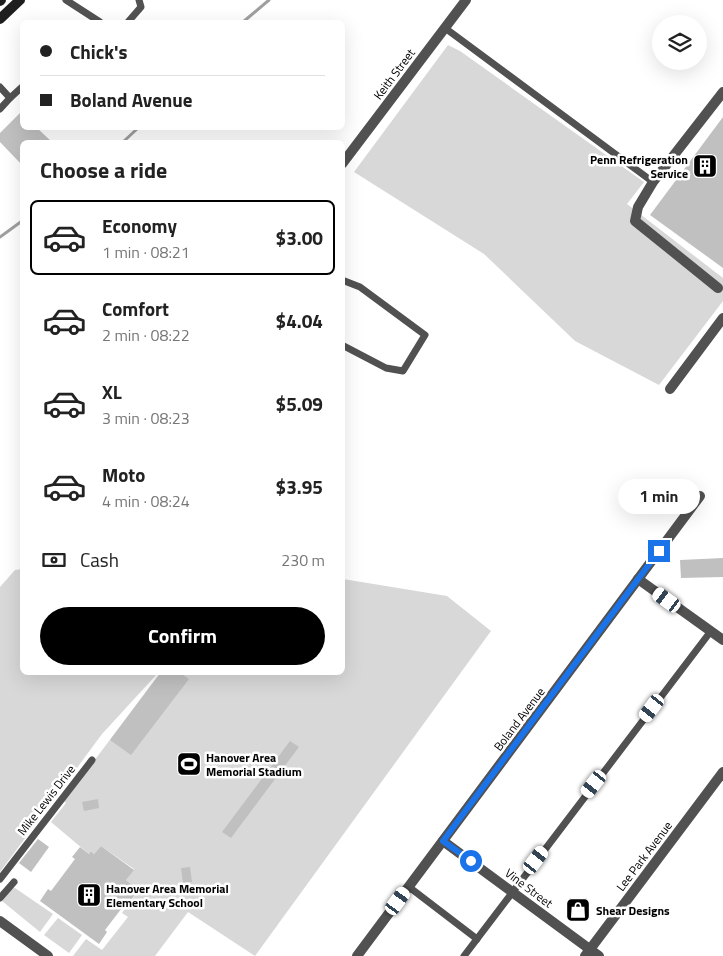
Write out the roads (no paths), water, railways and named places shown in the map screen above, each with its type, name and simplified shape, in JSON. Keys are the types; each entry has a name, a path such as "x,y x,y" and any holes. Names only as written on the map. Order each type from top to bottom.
{"main road":[{"path":"0,19 20,0"}],"street":[{"name":"Keith Street","path":"345,160 466,0"},
{"path":"718,288 635,222 638,207 653,182 723,92"},
{"path":"670,389 723,318"},
{"name":"Boland Avenue","path":"357,956 700,496"},
{"path":"638,579 723,640"},
{"name":"Lee Park Avenue","path":"587,953 723,772"},
{"name":"Vine Street","path":"443,841 513,891 587,953 599,956"},
{"path":"0,921 47,956"}],"lane":[{"path":"66,0 97,20"},
{"path":"130,20 141,7 139,0"},
{"path":"445,28 653,182"},
{"path":"0,87 10,98"},
{"path":"0,109 20,89"},
{"path":"345,281 360,287 425,335 403,371 386,368 345,347"},
{"path":"464,956 711,631"},
{"name":"Mike Lewis Drive","path":"0,878 43,828 92,760"},
{"path":"0,898 14,882"},
{"path":"408,887 477,939"}],"waterway":[{"path":"245,20 269,0"},
{"path":"125,140 136,130"},
{"path":"0,237 20,222"}],"place":[{"name":"Penn Refrigeration Service","path":"705,166"},
{"name":"Hanover Area Memorial Stadium","path":"189,764"},
{"name":"Hanover Area Memorial Elementary School","path":"89,895"},
{"name":"Shear Designs","path":"578,910"}]}
